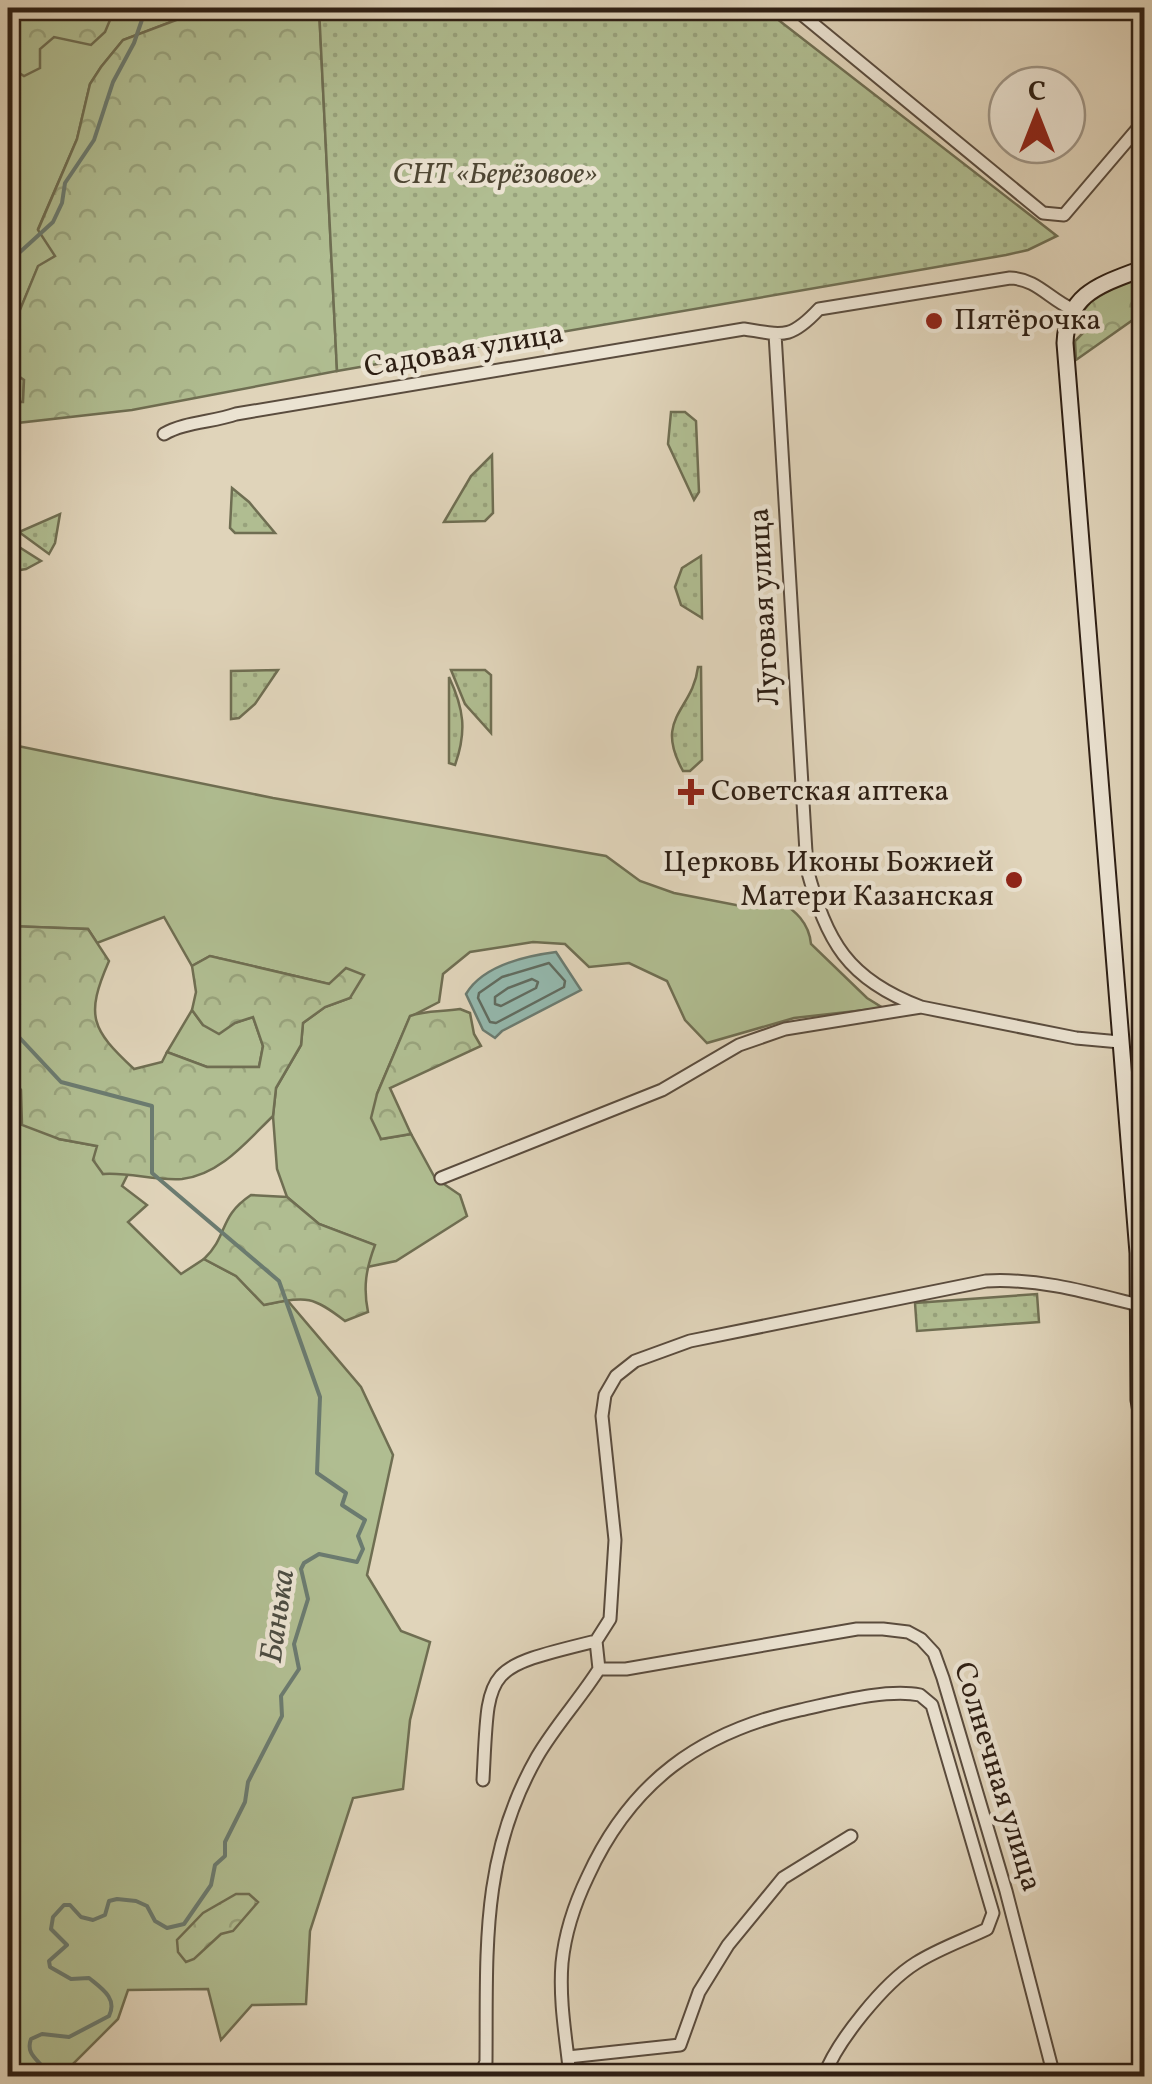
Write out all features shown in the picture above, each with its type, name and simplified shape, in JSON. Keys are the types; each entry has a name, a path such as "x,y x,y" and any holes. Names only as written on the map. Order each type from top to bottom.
{"street":[{"path":"794,8 1044,213 1064,215 1144,121"},
{"path":"1144,268 1085,295 1072,309 1065,343 1138,1253 1138,1400 1144,1430"},
{"path":"775,334 799,330 819,309 1010,278 1024,278 1037,284 1054,300 1072,309"},
{"name":"Садовая улица","path":"164,434 236,414 744,329 775,334"},
{"name":"Луговая улица","path":"775,334 803,844 809,878 837,946 862,978 886,994 921,1007"},
{"path":"441,1178 662,1090 739,1045 785,1029 921,1007 1076,1038 1120,1042"},
{"path":"480,2076 486,2062 491,1882 509,1813 539,1754 599,1669 596,1641 610,1619 615,1540 602,1416 605,1395 616,1376 635,1361 690,1341 986,1280 1039,1282 1138,1305"},
{"name":"Солнечная улица","path":"599,1669 626,1669 857,1629 908,1632 921,1639 934,1653 943,1678 1006,1891 1054,2076"},
{"path":"482,1780 487,1697 499,1674 518,1662 596,1641"},
{"path":"570,2076 561,2007 562,1960 574,1907 604,1840 651,1783 700,1746 766,1718 838,1701 920,1695 932,1704 993,1913 987,1929 904,1972 854,2024 824,2076"},
{"path":"568,2057 680,2045 700,1992 728,1945 783,1878 851,1836"}],"green space":[{"path":"8,8 115,8 105,32 91,45 54,37 40,49 40,68 24,76 8,66"},
{"path":"115,8 208,8 123,40 90,84 77,139 38,229 56,256 38,267 8,339 8,61 9,66 54,37 113,14"},
{"path":"208,8 319,8 337,371 132,410 8,424 8,402 23,402 24,380 8,369 8,339 38,266 55,256 38,230 77,139 90,84 123,40"},
{"name":"СНТ «Берёзовое»","path":"319,8 763,8 1057,236 1006,255 337,371"},
{"path":"1144,276 1144,312 1076,360 1075,341 1085,331 1081,316 1086,307 1108,290"},
{"path":"8,369 24,379 23,402 8,402"},
{"path":"671,412 685,412 696,421 699,492 694,500 668,444"},
{"path":"492,455 493,513 485,521 444,522 471,476"},
{"path":"232,488 275,533 235,533 230,528"},
{"path":"60,514 49,554 19,532"},
{"path":"8,540 41,561 8,572"},
{"path":"701,556 702,618 681,605 675,587 682,568"},
{"path":"698,667 702,760 690,771 683,771 675,753 673,726 695,682"},
{"path":"278,670 255,704 239,718 231,719 231,671"},
{"path":"451,670 485,670 491,675 491,733 465,704"},
{"path":"449,677 462,720 455,765 449,763"},
{"path":"8,744 273,798 606,856 640,881 674,893 741,906 778,899 800,918 811,944 867,998 883,1008 794,1018 707,1043 685,1020 667,981 629,963 589,967 565,944 533,942 470,952 443,974 439,1002 410,1017 377,1094 381,1139 411,1134 435,1178 460,1195 467,1216 396,1261 367,1267 374,1245 319,1224 287,1197 277,1169 273,1116 276,1088 301,1045 303,1023 325,1007 350,998 329,984 210,956 192,966 164,917 97,943 88,929 8,926"},
{"path":"8,926 88,929 109,961 97,995 96,1021 109,1043 134,1069 162,1062 167,1052 207,1067 259,1067 263,1046 253,1017 219,1034 203,1025 192,1010 196,992 192,966 210,956 329,984 346,968 364,975 350,998 325,1007 303,1023 301,1045 276,1088 273,1116 221,1164 182,1179 103,1174 93,1160 97,1146 59,1139 22,1125 21,1090 8,1072"},
{"path":"460,1009 470,1013 481,1046 390,1088 411,1134 381,1139 371,1118 410,1016"},
{"path":"192,1010 203,1025 253,1017 263,1046 259,1067 207,1067 167,1052"},
{"path":"8,1072 59,1139 97,1146 103,1174 129,1172 122,1186 147,1205 128,1222 181,1274 204,1259 236,1276 264,1305 287,1300 361,1387 393,1455 367,1575 401,1631 430,1642 410,1720 403,1789 353,1798 310,1931 306,2004 252,2005 221,2040 208,1989 128,1990 118,2019 61,2076 8,2076"},
{"path":"251,1195 287,1197 319,1224 375,1245 366,1278 368,1312 345,1321 307,1300 264,1305 236,1276 204,1259 233,1211"},
{"path":"1037,1294 1039,1322 917,1331 915,1303"},
{"path":"236,1894 249,1894 258,1902 233,1931 221,1934 186,1962 178,1952 177,1940 203,1913"}],"water":[{"path":"556,952 581,990 495,1038 483,1030 466,994 473,984 506,964"}],"waterway":[{"path":"8,263 53,222 62,203 65,183 94,140 113,82 134,43 146,8"},
{"name":"Банька","path":"8,1029 61,1082 152,1106 152,1173 279,1281 320,1397 317,1473 346,1493 342,1505 365,1520 358,1536 363,1549 357,1562 319,1554 301,1569 308,1599 294,1644 299,1669 281,1696 282,1716 248,1782 245,1802 225,1842 225,1856 215,1865 211,1885 184,1924 167,1928 155,1921 147,1906 117,1899 109,1901 105,1915 93,1920 81,1917 70,1905 64,1905 53,1917 51,1929 67,1945 49,1961 50,1967 71,1979 89,1978 107,1994 111,2010 109,2016 69,2037 42,2034 31,2039 30,2051 43,2067 40,2076"}],"place":[{"name":"Пятёрочка","path":"934,321"},
{"name":"Советская аптека","path":"691,792"},
{"name":"Церковь Иконы Божией Матери Казанская","path":"1014,880"}]}
